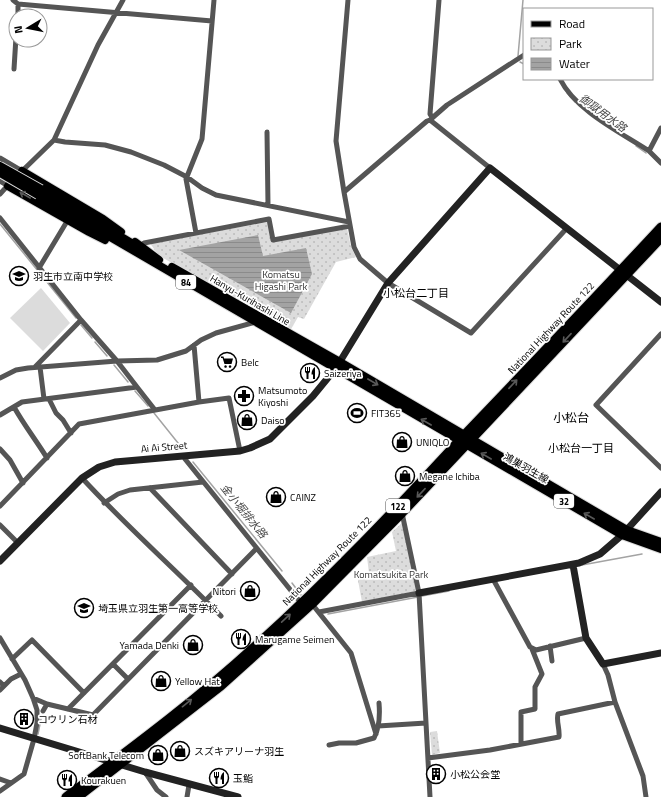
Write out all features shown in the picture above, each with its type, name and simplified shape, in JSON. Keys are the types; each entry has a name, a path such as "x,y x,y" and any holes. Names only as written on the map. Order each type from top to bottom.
{"highway":[{"name":"National Highway Route 122","path":"78,797 221,676 337,570 466,440 623,273 661,227"},
{"name":"National Highway Route 122","path":"623,273 661,238"},
{"name":"National Highway Route 122","path":"66,797 117,764 221,686 312,604 402,513 466,440"}],"main road":[{"name":"Hanyu-Kurihashi Line","path":"0,166 39,192 256,322 338,365"},
{"path":"22,171 103,219 140,246 159,263"},
{"name":"Hanyu-Kurihashi Line","path":"0,173 39,192"},
{"path":"8,186 89,232 159,263"},
{"name":"Hanyu-Kurihashi Line","path":"159,263 466,440"},
{"name":"鴻巣羽生線","path":"466,440 625,532 661,549"},
{"name":"鴻巣羽生線","path":"625,532 661,542"}],"street":[{"path":"12,0 18,4 212,21"},
{"path":"0,194 54,140 98,45 123,0"},
{"path":"196,233 186,179 202,139 214,0"},
{"path":"348,0 336,141 354,247 360,259 388,283 471,333 567,228"},
{"path":"439,0 430,114 431,118 490,168 661,302"},
{"path":"14,69 15,48"},
{"path":"344,192 427,121 523,56"},
{"path":"561,80 572,97 586,110 649,151 661,163"},
{"path":"649,151 661,128"},
{"path":"267,132 268,205"},
{"path":"54,140 105,145 131,152 164,165 216,195 268,205 350,224"},
{"path":"0,158 22,171"},
{"name":"Ai Ai Street","path":"0,561 82,478 99,467 115,462 240,451 270,439 313,396 338,365 388,283 490,168"},
{"path":"0,181 8,186"},
{"path":"0,218 81,320 117,361 155,410"},
{"path":"140,246 144,243 269,219 273,240 350,224"},
{"path":"39,268 66,223"},
{"path":"37,367 81,320"},
{"path":"0,378 16,370 37,367 117,361 157,360 186,351 201,340 216,332 256,322"},
{"path":"661,334 596,405 661,468"},
{"path":"194,345 199,402"},
{"path":"37,367 47,399 71,433"},
{"path":"1,413 22,402 137,387"},
{"path":"0,506 80,424 199,402 229,398 240,451"},
{"path":"14,407 47,458"},
{"path":"0,449 10,460 23,482"},
{"path":"184,456 256,549 301,603"},
{"path":"82,478 104,503 191,585 221,616"},
{"path":"104,503 118,494 130,490 203,482"},
{"path":"150,488 232,574"},
{"path":"319,612 573,565 600,554 625,532 661,492"},
{"path":"402,513 419,593 430,797"},
{"path":"0,524 18,543"},
{"path":"33,698 47,704 93,715 256,549"},
{"path":"573,565 586,638 603,664 608,675 615,702 643,776 646,797"},
{"path":"493,579 532,648 542,674 535,687 535,708 521,712 521,743"},
{"path":"68,709 191,585"},
{"path":"312,604 351,653 376,734"},
{"path":"0,638 21,674 33,698 37,710 37,723 34,739 24,774 0,792"},
{"path":"532,648 536,650 586,638"},
{"path":"12,659 32,640 84,693"},
{"path":"550,646 552,661"},
{"path":"603,664 661,652"},
{"path":"113,664 128,679"},
{"path":"0,690 11,679 21,674"},
{"path":"0,682 4,686"},
{"path":"428,758 490,750 559,737 557,716 561,712 615,702"},
{"path":"328,745 339,742 356,743 374,738 380,715 379,703"},
{"path":"43,711 47,704"},
{"path":"378,726 426,723"},
{"path":"0,728 189,785 238,797"},
{"path":"145,772 157,790 166,797"},
{"path":"0,779 11,783"},
{"path":"187,797 189,785"}],"green space":[{"name":"Komatsu Higashi Park","path":"268,222 272,242 347,228 351,247 356,257 336,262 304,319 298,317 290,331 158,255 150,243"},
{"path":"41,288 70,323 43,351 10,318"},
{"name":"Komatsukita Park","path":"404,521 417,591 362,602 357,575 369,573 367,557 396,551 392,532"},
{"path":"437,731 440,753 432,755 430,732"}],"water":[{"path":"258,235 263,256 306,248 312,274 291,313 179,250"}],"waterway":[{"name":"御獄用水路","path":"518,56 523,0"},
{"name":"御獄用水路","path":"567,93 575,102"},
{"name":"御獄用水路","path":"636,146 646,153"},
{"name":"金小堀排水路","path":"0,224 76,318"},
{"name":"金小堀排水路","path":"81,325 92,338"},
{"name":"金小堀排水路","path":"95,342 107,356"},
{"name":"金小堀排水路","path":"114,365 128,382"},
{"name":"金小堀排水路","path":"135,391 148,406"},
{"name":"金小堀排水路","path":"154,413 182,448"},
{"name":"金小堀排水路","path":"193,462 282,571"},
{"path":"582,565 642,554"},
{"name":"金小堀排水路","path":"292,583 301,595"},
{"path":"422,596 449,591"},
{"path":"328,614 418,597"},
{"path":"38,734 41,719"}],"place":[{"name":"羽生市立南中学校","path":"19,276"},
{"name":"Belc","path":"227,362"},
{"name":"Saizeriya","path":"310,373"},
{"name":"Matsumoto Kiyoshi","path":"244,396"},
{"name":"FIT365","path":"357,413"},
{"name":"Daiso","path":"247,420"},
{"name":"UNIQLO","path":"402,442"},
{"name":"Megane Ichiba","path":"405,476"},
{"name":"CAINZ","path":"276,497"},
{"name":"Nitori","path":"250,591"},
{"name":"埼玉県立羽生第一高等学校","path":"84,608"},
{"name":"Marugame Seimen","path":"241,639"},
{"name":"Yamada Denki","path":"193,645"},
{"name":"Yellow Hat","path":"161,681"},
{"name":"コウリン石材","path":"24,719"},
{"name":"スズキアリーナ羽生","path":"180,751"},
{"name":"SoftBank Telecom","path":"158,755"},
{"name":"小松公会堂","path":"436,774"},
{"name":"玉鮨","path":"219,778"},
{"name":"Kourakuen","path":"67,780"}],"district":[{"name":"小松台二丁目","path":"416,293"},
{"name":"小松台","path":"571,417"},
{"name":"小松台一丁目","path":"581,448"}]}
